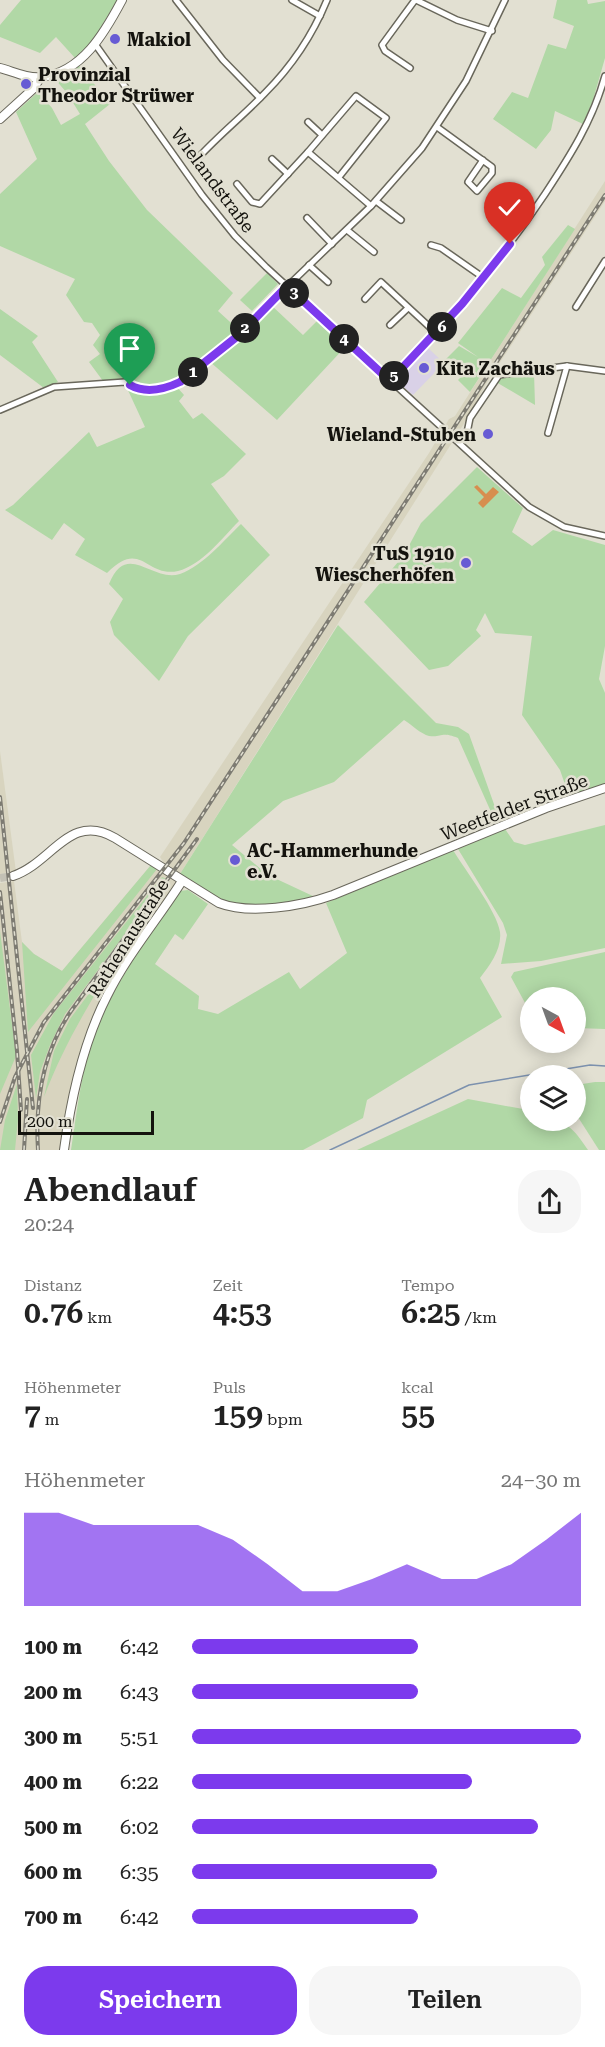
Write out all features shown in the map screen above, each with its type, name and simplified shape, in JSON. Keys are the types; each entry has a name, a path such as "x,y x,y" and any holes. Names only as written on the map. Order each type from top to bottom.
{"street":[{"path":"0,119 33,89 40,78 72,65 95,44 123,0"},
{"path":"176,0 216,51 260,98"},
{"path":"292,0 320,16"},
{"path":"198,158 228,126 260,98 292,61 320,16 327,0"},
{"path":"410,68 385,51 382,45 416,0 456,20 492,31"},
{"path":"0,410 54,387 125,382 140,390 169,387 180,382 239,335 376,201 422,148 466,81 505,0"},
{"name":"Wielandstraße","path":"95,44 225,225 287,286 542,516 564,527 605,536"},
{"path":"0,68 40,78"},
{"path":"390,381 484,278 528,220 575,148 597,104 605,76"},
{"path":"237,184 246,197 257,205 309,152 356,96 386,118 339,177"},
{"path":"308,122 322,135"},
{"path":"437,127 483,160 492,167 493,171 477,191 468,182 483,160"},
{"path":"309,152 371,206"},
{"path":"272,159 288,174"},
{"path":"376,201 401,220"},
{"path":"307,218 332,244"},
{"path":"346,230 374,252"},
{"path":"430,245 441,248 484,278"},
{"path":"576,307 605,261"},
{"path":"309,265 328,282"},
{"path":"365,299 381,282 436,333"},
{"path":"390,325 408,308"},
{"path":"548,433 567,366"},
{"path":"460,443 467,433 470,418 499,375 567,366 605,371"},
{"name":"Weetfelder Straße","path":"12,876 34,866 72,834 92,829 108,834 208,898 227,906 300,906 333,896 557,804 605,788"},
{"name":"Rathenaustraße","path":"64,1150 81,1064 101,1008 119,974 182,880"}],"shaded area":[{"path":"605,181 605,201 486,384 465,422 180,874 170,866 164,873 175,881 175,886 100,1002 82,1044 63,1127 61,1150 0,1150 0,883 14,881 22,942 34,954 62,971 151,865 158,869 163,862 160,857 429,453 449,419 455,416"},
{"name":"Kita Zachäus","path":"428,348 444,363 413,395 401,385 400,379"},
{"path":"0,751 16,872 0,874"}],"green space":[{"path":"21,0 117,0 92,42 75,58 56,37 40,53 0,37 0,25"},
{"path":"557,0 587,0 588,4 605,1 605,58 593,100 583,124 555,111 551,130 536,149 493,119 512,92 528,98 548,44 566,49 574,26 553,18"},
{"path":"80,66 110,104 85,124 109,161 147,210 233,293 218,311 240,331 219,350 173,384 138,387 127,381 103,381 89,362 100,354 93,345 100,335 92,323 84,322 66,295 75,279 0,246 0,194 37,159 16,112 38,92 52,108 61,125 80,114 54,78"},
{"path":"568,225 575,229 470,392 458,380 462,376 445,360 459,346 478,357 458,343 502,288 521,298 545,265 542,257"},
{"path":"267,273 278,284 252,311 240,300"},
{"path":"271,305 303,335 319,319 347,345 277,420 209,361 240,337"},
{"path":"0,309 38,336 32,342 58,382 44,388 0,355"},
{"path":"534,372 535,405 496,382 509,375"},
{"path":"126,386 150,392 176,386 184,395 179,401 193,419 202,413 246,454 224,476 211,484 239,521 203,557 178,571 167,572 136,559 128,559 118,563 107,573 75,555 85,539 64,523 52,540 5,510 89,432 97,447 145,427"},
{"path":"477,467 523,508 512,532 532,546 553,530 605,545 605,646 599,679 605,693 605,784 569,796 560,770 522,715 532,636 495,633 485,613 476,630 481,636 448,666 429,670 364,602 404,555 421,523"},
{"path":"241,524 270,555 188,636 159,681 114,635 110,622 123,599 109,584 116,571 124,565 132,564 170,575 189,570 205,559"},
{"path":"338,625 436,723 458,727 469,734 500,821 496,823 458,738 448,735 429,736 404,720 334,782 283,801 232,845 268,875 315,897 299,904 239,905 219,901 180,874"},
{"path":"605,825 605,948 541,961 501,964 507,935 503,923 458,849 505,829 514,842 525,845"},
{"path":"453,850 498,923 499,945 480,978 502,1017 367,1100 363,1118 303,1150 71,1150 83,1076 95,1033 122,977 179,891 188,890 208,904 183,940 175,934 155,964 199,996 198,1009 218,1014 289,972 300,989 347,953 326,903"},
{"path":"151,865 157,869 28,1032 22,942 34,954 62,971"},
{"path":"162,877 166,879 65,1014 40,1072 36,1098 31,1055 54,1013"},
{"path":"0,931 16,1056 0,1094"},
{"path":"129,940 93,997 44,1097 54,1051 70,1019"},
{"path":"605,952 605,1029 586,1028 586,987 520,987 520,994 511,977 514,972"},
{"path":"605,1082 605,1150 599,1150 586,1130 586,1083"},
{"path":"17,1084 18,1119 15,1150 0,1150 5,1120"},
{"path":"468,1099 520,1108 520,1131 574,1131 588,1150 357,1150"}],"building":[{"name":"TuS 1910 Wiescherhöfen","path":"477,485 486,494 493,487 499,492 483,508 478,503 484,497 474,487"}],"waterway":[{"path":"330,1150 469,1085 590,1065 605,1066"}],"tunnel":[{"path":"0,878 13,876"}],"railway":[{"path":"0,1122 15,1077 44,1022 184,843 605,195"},
{"path":"0,797 33,1108"},
{"path":"38,1150 38,1114 43,1078 47,1060 61,1027 197,839"},
{"path":"0,892 21,1110"},
{"path":"24,1150 27,1099"}],"place":[{"name":"Makiol","path":"115,39"},
{"name":"Provinzial Theodor Strüwer","path":"26,84"},
{"name":"Kita Zachäus","path":"424,368"},
{"name":"Wieland-Stuben","path":"488,434"},
{"name":"TuS 1910 Wiescherhöfen","path":"466,563"},
{"name":"AC-Hammerhunde e.V.","path":"235,860"}],"route":[{"path":"130,385 140,390 149,390 169,387 180,382 239,335 287,286 390,381 462,304 510,244"}]}
